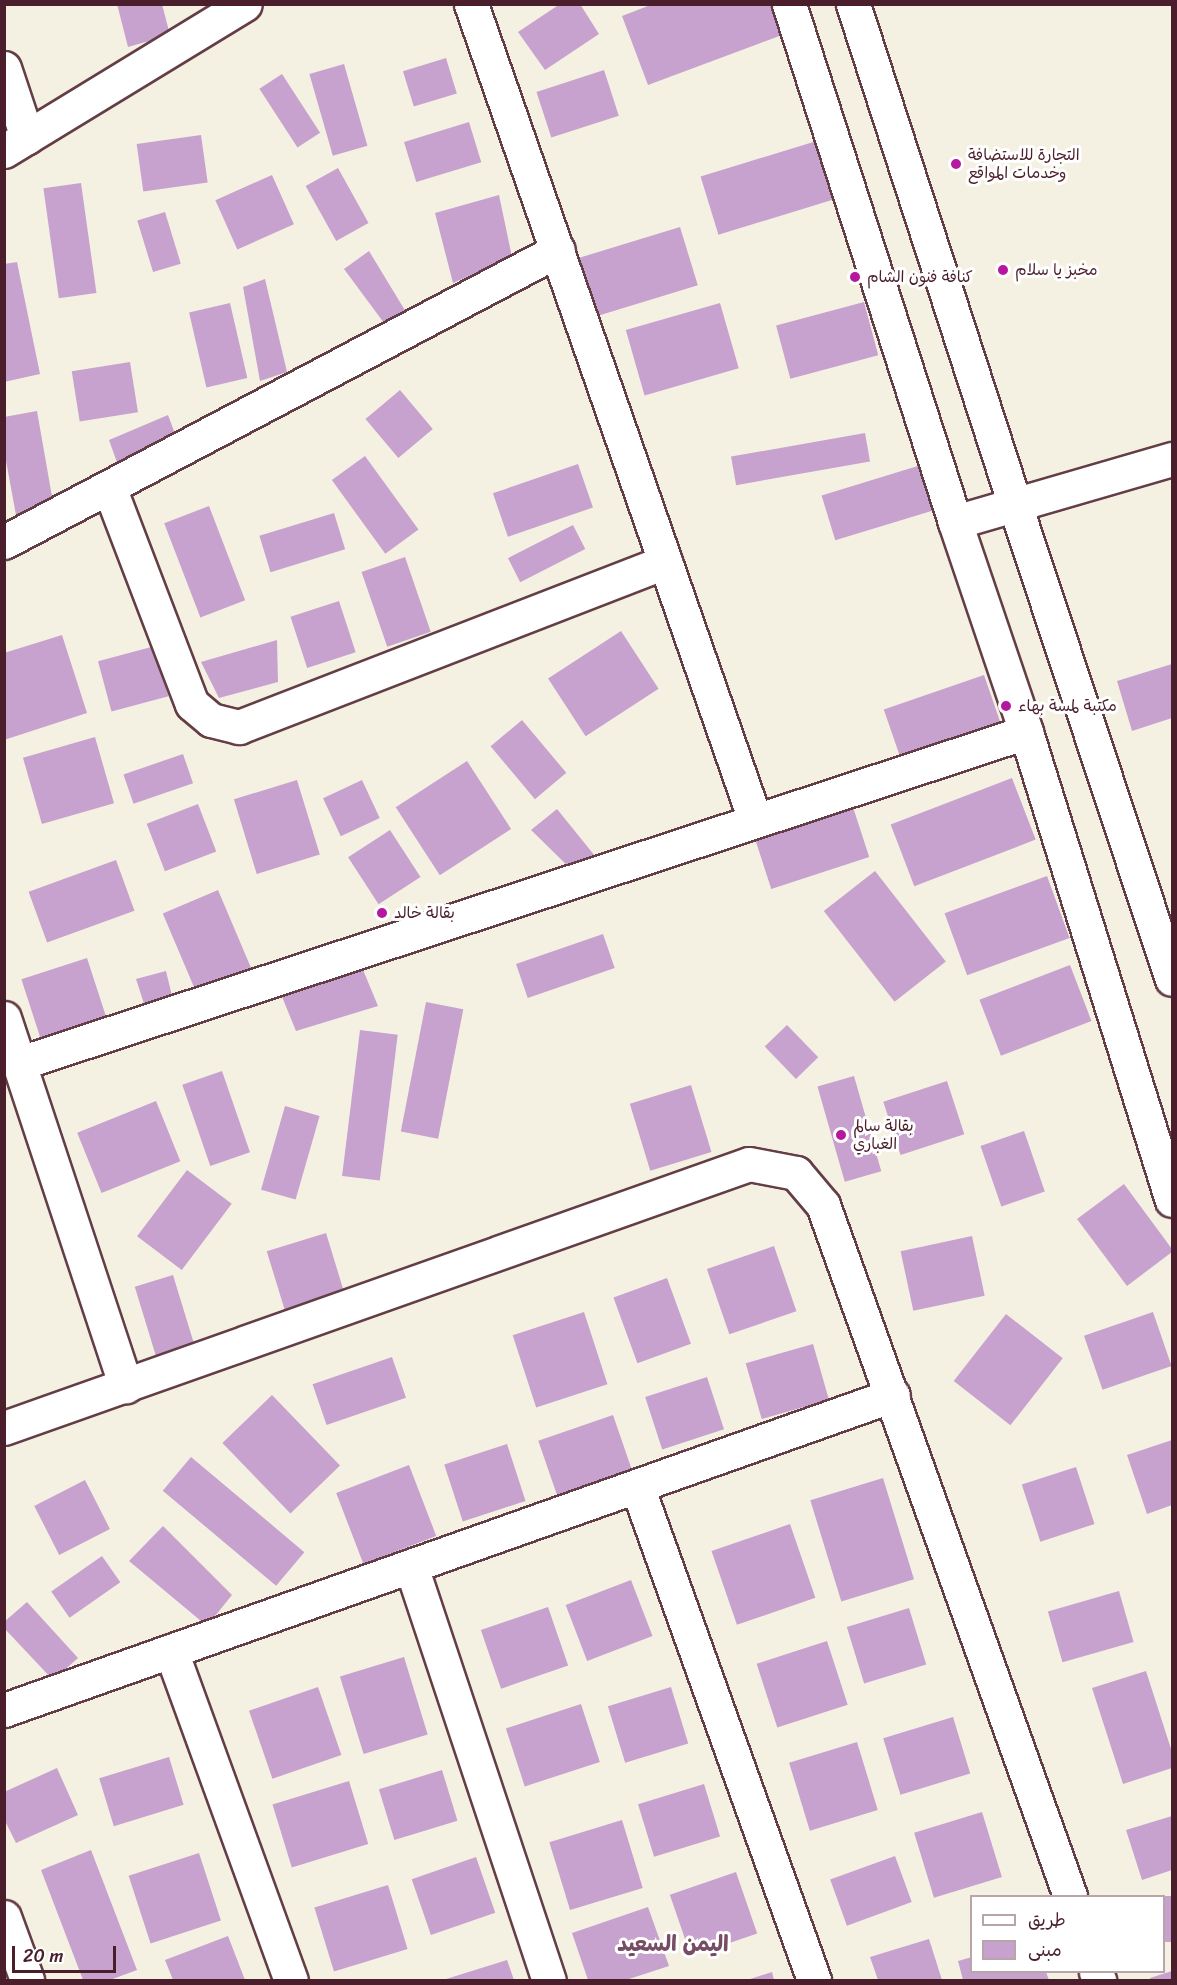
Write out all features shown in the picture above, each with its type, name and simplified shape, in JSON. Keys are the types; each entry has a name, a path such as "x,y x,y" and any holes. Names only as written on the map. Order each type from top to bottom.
{"street":[{"path":"4,68 16,144 245,4"},
{"path":"471,4 755,820"},
{"path":"789,4 955,522 1026,732 1173,1200"},
{"path":"853,4 1014,505 1173,979"},
{"path":"4,542 558,250"},
{"path":"955,522 1173,459"},
{"path":"109,487 192,704 211,720 239,727 665,562"},
{"path":"20,1063 1026,732"},
{"path":"4,1018 126,1386"},
{"path":"4,1428 749,1164 796,1173 823,1205 893,1395 1070,1895"},
{"path":"4,1710 893,1395"},
{"path":"637,1486 813,1980"},
{"path":"411,1566 549,1980"},
{"path":"171,1651 291,1980"},
{"path":"4,1917 27,1980"}],"building":[{"path":"117,4 162,4 170,35 128,47"},
{"path":"560,4 580,4 599,34 545,70 518,32"},
{"path":"653,4 771,4 782,35 648,85 622,16"},
{"path":"446,58 457,93 414,107 403,71"},
{"path":"344,64 367,146 333,156 309,74"},
{"path":"604,70 619,116 551,138 536,92"},
{"path":"282,74 320,133 297,147 259,89"},
{"path":"469,122 481,162 416,182 404,142"},
{"path":"201,135 208,183 143,192 137,144"},
{"path":"823,139 841,197 718,235 701,176"},
{"path":"338,168 369,223 336,241 306,186"},
{"path":"272,175 294,224 237,250 215,200"},
{"path":"81,183 96,293 59,298 43,188"},
{"path":"499,195 512,257 453,283 435,213"},
{"path":"165,212 181,264 153,272 137,220"},
{"path":"680,227 698,285 596,316 579,258"},
{"path":"369,251 406,312 387,327 344,269"},
{"path":"17,262 40,374 4,382 4,264"},
{"path":"265,279 287,372 260,381 243,287"},
{"path":"864,302 878,355 790,379 776,326"},
{"path":"230,303 247,378 206,387 189,312"},
{"path":"720,303 739,368 645,395 626,330"},
{"path":"130,362 138,412 80,422 72,371"},
{"path":"400,390 433,429 398,458 366,419"},
{"path":"37,411 54,508 16,515 4,450 4,417"},
{"path":"168,415 177,439 119,468 109,440"},
{"path":"865,433 870,462 736,485 731,457"},
{"path":"365,456 418,530 385,554 332,480"},
{"path":"578,464 593,507 508,537 493,493"},
{"path":"921,465 935,510 835,540 822,495"},
{"path":"209,506 245,600 200,617 164,523"},
{"path":"334,513 345,549 271,572 259,536"},
{"path":"573,525 585,549 520,582 508,558"},
{"path":"405,557 431,632 387,647 362,572"},
{"path":"339,601 356,652 307,668 290,617"},
{"path":"621,631 659,689 586,736 548,678"},
{"path":"62,635 87,713 4,740 4,653"},
{"path":"277,640 278,682 219,698 201,662"},
{"path":"155,646 168,696 111,711 98,661"},
{"path":"1172,664 1172,718 1132,731 1117,681"},
{"path":"984,675 1002,726 901,761 884,710"},
{"path":"522,720 566,773 535,799 491,746"},
{"path":"95,737 114,803 42,824 23,758"},
{"path":"183,754 193,783 134,804 123,775"},
{"path":"467,761 511,829 440,875 396,807"},
{"path":"1012,778 1036,840 914,886 891,825"},
{"path":"297,780 320,855 257,874 234,799"},
{"path":"362,780 380,818 341,836 323,798"},
{"path":"851,801 869,857 771,889 753,833"},
{"path":"198,804 216,852 165,871 147,824"},
{"path":"557,809 595,856 575,873 531,830"},
{"path":"390,830 420,877 379,904 348,857"},
{"path":"116,860 134,911 47,943 29,892"},
{"path":"875,871 946,962 895,1002 824,911"},
{"path":"1047,876 1070,938 967,975 945,913"},
{"path":"218,890 254,974 198,997 163,913"},
{"path":"603,934 615,968 528,998 516,964"},
{"path":"87,958 107,1019 41,1040 21,979"},
{"path":"361,965 378,1006 296,1031 278,987"},
{"path":"1070,965 1092,1021 1001,1056 979,1000"},
{"path":"166,971 173,1000 147,1013 136,979"},
{"path":"426,1002 463,1009 438,1139 401,1132"},
{"path":"787,1025 818,1057 796,1079 765,1047"},
{"path":"360,1030 398,1035 380,1181 342,1176"},
{"path":"222,1071 250,1152 210,1166 182,1085"},
{"path":"854,1076 881,1171 845,1182 817,1086"},
{"path":"947,1081 964,1134 901,1155 883,1102"},
{"path":"691,1085 711,1152 650,1171 630,1104"},
{"path":"156,1101 180,1161 102,1193 77,1133"},
{"path":"285,1106 320,1116 296,1200 261,1190"},
{"path":"1024,1131 1045,1192 1001,1206 981,1146"},
{"path":"187,1170 232,1204 182,1270 137,1236"},
{"path":"1124,1184 1172,1249 1172,1252 1127,1286 1077,1219"},
{"path":"326,1233 348,1305 289,1323 267,1251"},
{"path":"972,1236 985,1296 913,1311 901,1251"},
{"path":"774,1246 796,1311 729,1334 707,1269"},
{"path":"173,1275 195,1346 156,1357 135,1287"},
{"path":"667,1278 691,1344 637,1363 613,1297"},
{"path":"584,1312 607,1384 536,1407 513,1335"},
{"path":"1153,1312 1172,1366 1103,1390 1084,1336"},
{"path":"1006,1314 1063,1358 1010,1425 954,1381"},
{"path":"813,1344 829,1400 762,1419 746,1363"},
{"path":"392,1357 406,1398 327,1425 313,1384"},
{"path":"707,1377 724,1429 662,1449 645,1397"},
{"path":"272,1395 340,1465 290,1513 222,1443"},
{"path":"613,1415 633,1472 558,1497 538,1441"},
{"path":"1172,1440 1172,1505 1147,1514 1127,1455"},
{"path":"507,1444 526,1501 463,1521 444,1464"},
{"path":"191,1457 304,1552 276,1586 163,1491"},
{"path":"409,1465 436,1536 363,1564 336,1493"},
{"path":"1076,1467 1095,1524 1040,1542 1022,1485"},
{"path":"883,1478 914,1579 841,1602 810,1500"},
{"path":"85,1480 110,1529 59,1555 34,1506"},
{"path":"790,1524 815,1598 737,1625 712,1551"},
{"path":"163,1526 232,1595 207,1626 129,1561"},
{"path":"102,1556 120,1582 70,1618 51,1592"},
{"path":"631,1580 653,1636 587,1661 566,1605"},
{"path":"1119,1591 1134,1642 1062,1662 1048,1611"},
{"path":"27,1602 78,1658 53,1680 4,1628 4,1622"},
{"path":"548,1607 568,1666 501,1689 481,1630"},
{"path":"909,1608 926,1664 864,1683 847,1627"},
{"path":"827,1641 848,1705 777,1728 757,1664"},
{"path":"404,1657 428,1734 364,1754 340,1677"},
{"path":"1146,1671 1172,1752 1172,1768 1123,1784 1092,1688"},
{"path":"318,1687 341,1755 272,1779 249,1711"},
{"path":"671,1687 688,1743 625,1763 608,1706"},
{"path":"581,1704 600,1762 525,1786 506,1728"},
{"path":"953,1717 970,1773 900,1795 883,1738"},
{"path":"857,1742 878,1810 810,1831 789,1763"},
{"path":"169,1757 184,1805 114,1826 99,1778"},
{"path":"57,1768 78,1815 16,1843 4,1819 4,1792"},
{"path":"442,1770 457,1821 394,1840 379,1789"},
{"path":"349,1781 368,1844 292,1868 272,1804"},
{"path":"704,1784 720,1837 654,1857 638,1804"},
{"path":"982,1812 1002,1877 934,1898 914,1833"},
{"path":"1172,1816 1172,1870 1142,1880 1126,1830"},
{"path":"622,1820 643,1888 570,1910 549,1842"},
{"path":"91,1850 137,1970 110,1980 83,1980 41,1870"},
{"path":"199,1853 221,1921 151,1943 129,1876"},
{"path":"895,1856 912,1902 847,1926 830,1880"},
{"path":"476,1857 495,1913 431,1935 412,1879"},
{"path":"736,1872 757,1933 691,1956 670,1895"},
{"path":"388,1885 408,1949 334,1972 314,1908"},
{"path":"1165,1896 1172,1896 1172,1942 1165,1942"},
{"path":"648,1907 669,1966 626,1980 588,1980 572,1933"},
{"path":"228,1936 245,1980 173,1980 165,1960"},
{"path":"929,1939 942,1980 878,1980 870,1957"},
{"path":"970,1958 970,1973 1046,1973 1049,1980 963,1980 958,1961"},
{"path":"507,1960 514,1980 443,1980"},
{"path":"1172,1971 1172,1980 1151,1980 1150,1978"},
{"path":"772,1972 774,1980 747,1980"}],"place":[{"name":"التجارة للاستضافة وخدمات المواقع","path":"956,164"},
{"name":"مخبز يا سلام","path":"1003,270"},
{"name":"كنافة فنون الشام","path":"855,277"},
{"name":"مكتبة لمسة بهاء","path":"1006,706"},
{"name":"بقالة خالد","path":"382,913"},
{"name":"بقالة سالم الغباري","path":"841,1135"}],"district":[{"name":"اليمن السعيد","path":"673,1944"}]}
